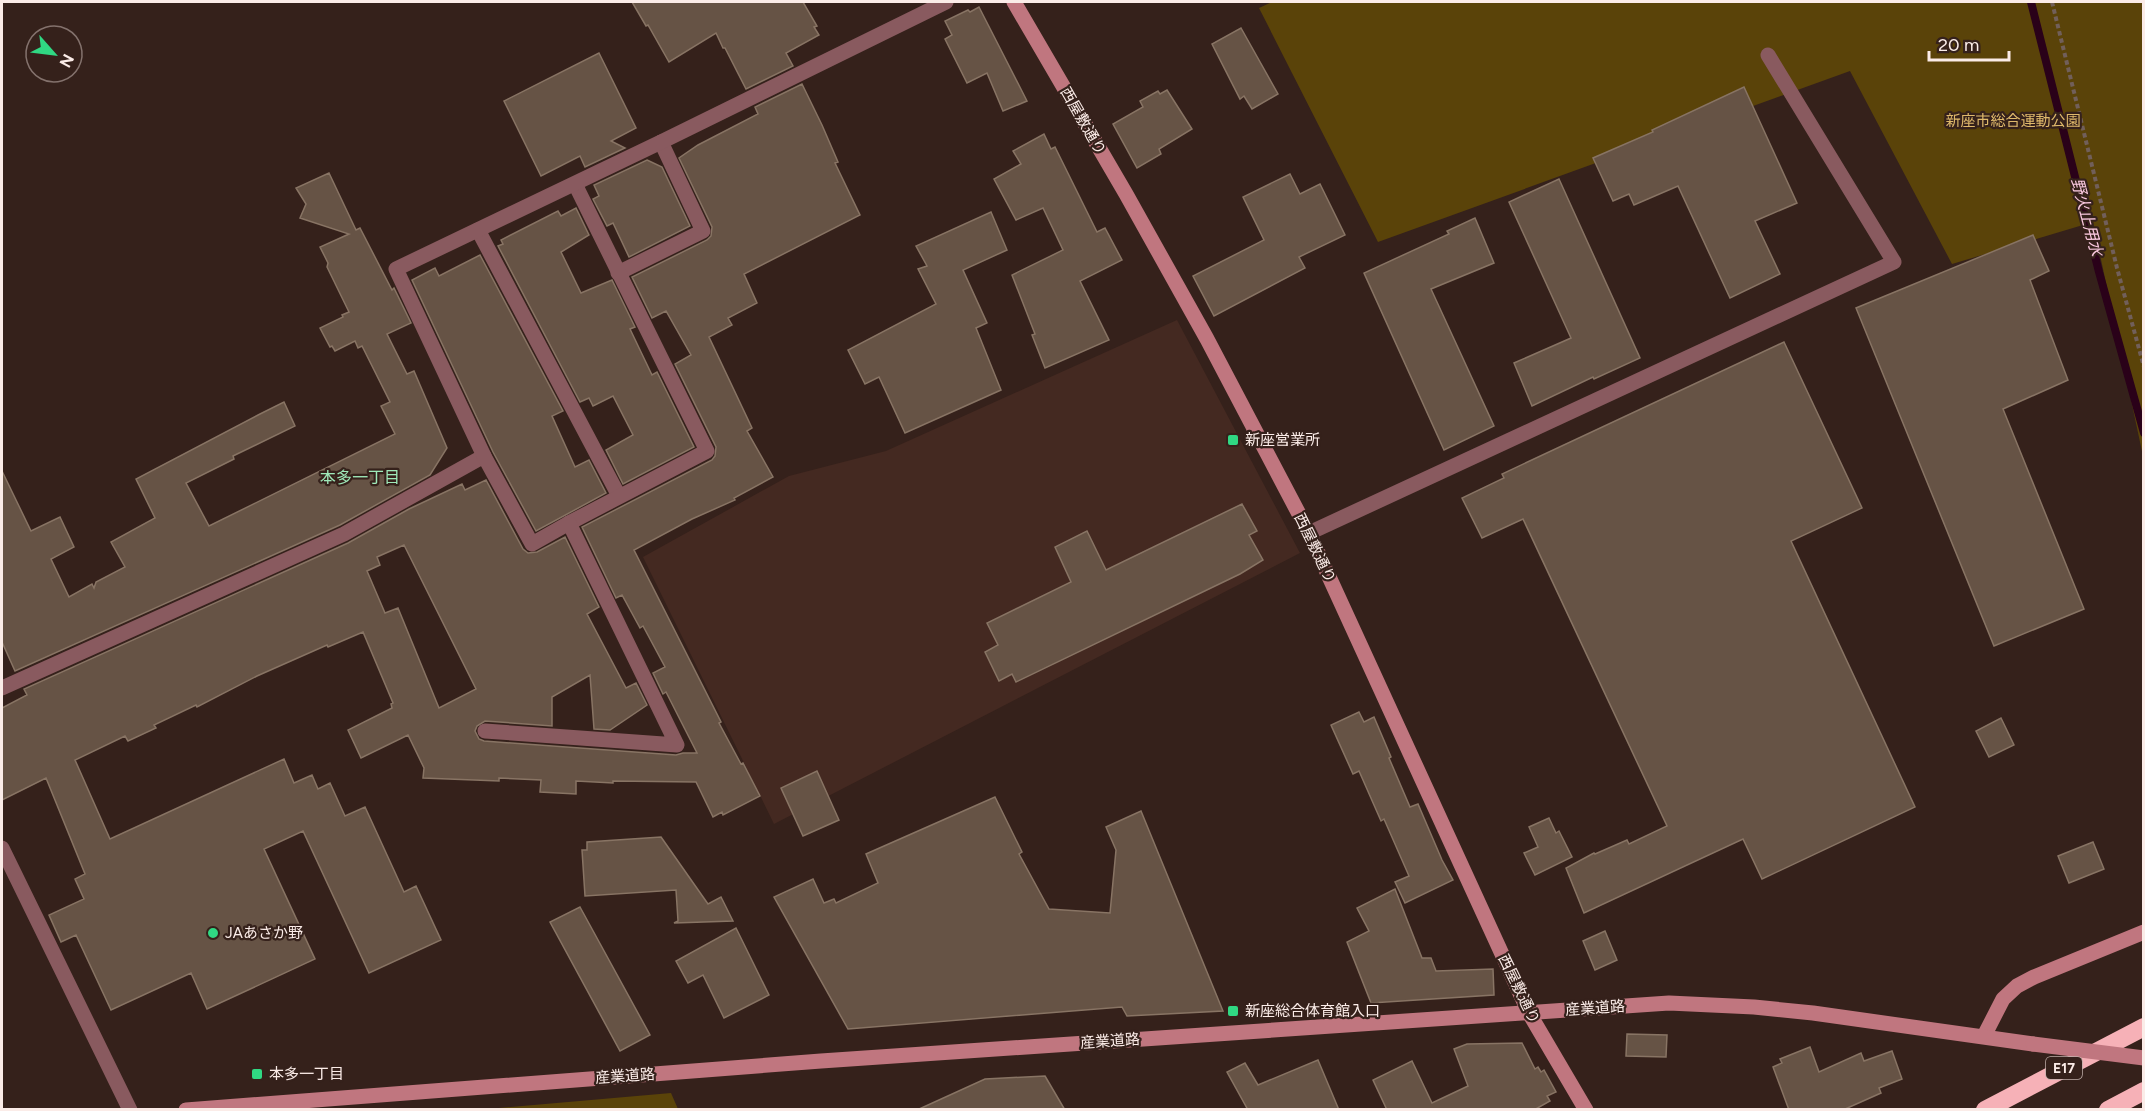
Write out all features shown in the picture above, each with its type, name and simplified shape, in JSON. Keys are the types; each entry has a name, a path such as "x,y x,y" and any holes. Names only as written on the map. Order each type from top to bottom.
{"highway":[{"name":"E17","path":"1985,1110 2144,1027"},
{"path":"2108,1110 2144,1091"}],"street":[{"path":"575,184 707,451 532,543 484,456 396,269 662,142 946,2"},
{"name":"西屋敷通り","path":"1014,2 1126,194 1201,329 1309,533 1529,1013 1586,1110"},
{"path":"1309,533 1894,262 1768,55"},
{"path":"618,273 703,231 662,142"},
{"path":"478,230 620,496"},
{"path":"2,688 344,534 484,456"},
{"path":"485,731 677,745 569,523"},
{"path":"2,848 130,1110"},
{"path":"1984,1036 2003,999 2017,986 2034,976 2144,932"},
{"name":"産業道路","path":"186,1110 821,1061 1669,1003 1813,1012 2144,1058"}],"path":[{"path":"2052,2 2116,268 2144,367"}],"shaded area":[{"path":"1177,320 1300,553 774,824 643,557 789,476 886,451"}],"green space":[{"name":"新座市総合運動公園","path":"1272,2 2143,2 2143,456 2093,222 1952,264 1850,71 1378,242 1259,8"},
{"path":"671,1093 678,1109 487,1109"}],"building":[{"path":"632,2 803,2 817,26 814,27 819,35 786,53 793,66 746,89 716,33 669,62"},
{"path":"979,7 1027,101 1003,111 987,73 967,83 945,39 952,35 945,21"},
{"path":"1241,28 1278,94 1252,109 1244,96 1240,99 1212,44"},
{"path":"599,53 636,128 611,141 625,148 585,167 580,156 541,176 504,101"},
{"path":"802,84 838,162 835,163 860,215 744,274 757,303 728,318 732,325 709,337 752,428 747,431 773,477 734,498 735,500 692,519 634,550 721,722 719,723 760,796 723,815 722,812 713,817 696,782 576,781 576,794 540,792 541,780 423,778 424,768 408,735 361,758 348,730 392,708 393,703 363,632 257,676 197,707 196,705 154,725 156,728 128,741 125,736 75,760 110,839 284,759 294,783 312,775 318,789 330,783 345,816 365,807 404,892 416,886 441,940 369,973 303,831 264,849 315,959 207,1009 191,973 111,1010 76,935 61,942 49,915 84,899 75,879 85,874 46,778 2,800 2,708 27,695 24,689 348,543 409,509 462,484 465,490 486,480 523,549 528,553 537,552 565,537 599,607 587,614 626,688 636,683 647,705 610,730 594,729 590,675 552,697 552,726 485,721 477,726 475,731 479,739 676,755 697,753 666,692 663,694 653,673 665,667 643,626 640,628 622,595 616,598 582,527 712,460 715,456 716,447 675,364 691,355 666,311 652,318 632,277 711,236 712,227 679,158 698,145 758,114 755,107","holes":["404,545 476,689 439,708 398,608 385,613 367,571 380,565 377,557"]},
{"path":"1744,87 1797,203 1755,221 1780,274 1730,298 1678,186 1634,205 1629,194 1613,201 1593,158 1653,132 1652,130"},
{"path":"1167,90 1192,129 1159,149 1161,154 1137,168 1113,124 1143,107 1140,101 1158,91 1160,94"},
{"path":"1044,134 1051,149 1055,147 1097,232 1105,228 1122,260 1080,281 1109,340 1045,368 1032,335 1035,334 1012,275 1063,250 1043,208 1016,220 994,179 1021,164 1013,151"},
{"path":"647,160 662,167 690,226 629,257 613,223 607,226 593,199 599,196 594,185"},
{"path":"329,173 356,230 360,228 411,323 387,334 407,374 414,371 447,448 430,475 340,525 15,671 2,642 2,471 31,531 60,517 74,547 51,559 69,597 92,584 94,588 96,582 125,567 111,542 155,518 136,479 284,402 295,426 233,456 234,459 186,483 209,526 395,434 381,406 390,402 362,346 358,348 355,341 335,351 332,346 330,347 320,328 349,312 320,247 349,234 300,218 306,204 296,188"},
{"path":"1290,174 1300,194 1320,184 1345,235 1299,257 1305,268 1214,316 1193,276 1264,240 1243,197"},
{"path":"1559,179 1640,358 1532,406 1514,363 1571,338 1509,202"},
{"path":"576,208 589,235 561,252 581,293 612,280 635,327 630,329 652,375 657,372 694,447 623,484 606,450 633,435 613,396 593,406 589,398 580,402 498,246 503,244 501,240 558,211 561,216"},
{"path":"991,212 1007,250 963,270 987,323 976,328 1001,390 905,433 879,377 865,384 848,350 936,304 918,269 927,266 916,246"},
{"path":"1475,218 1494,263 1431,289 1494,426 1444,450 1364,273 1449,234 1447,231"},
{"path":"2033,235 2049,271 2030,280 2068,380 2003,409 2084,609 1994,646 1856,308"},
{"path":"480,255 563,411 552,416 575,467 589,460 606,493 536,531 493,452 412,280 435,268 439,276"},
{"path":"1784,342 1862,508 1791,541 1915,807 1762,879 1743,839 1584,913 1566,868 1594,853 1627,840 1629,844 1667,826 1523,519 1482,538 1462,498 1504,478 1502,474"},
{"path":"1242,504 1257,531 1249,535 1263,560 1240,574 1016,682 1012,674 999,681 985,652 998,645 987,623 1071,582 1055,547 1087,531 1106,570"},
{"path":"1359,712 1364,722 1374,717 1410,807 1418,804 1453,880 1405,903 1395,882 1409,876 1384,819 1381,821 1359,771 1353,774 1331,725"},
{"path":"2001,718 2014,745 1989,757 1976,731"},
{"path":"817,771 839,820 803,836 781,788"},
{"path":"995,797 1022,852 1019,854 1049,909 1110,913 1116,850 1106,827 1141,811 1223,1011 1127,1016 1122,1007 848,1029 774,897 813,879 824,903 834,899 836,903 878,883 866,854"},
{"path":"1549,818 1556,833 1559,831 1572,857 1535,875 1524,853 1538,847 1529,827"},
{"path":"661,837 708,904 721,897 733,921 674,923 678,921 676,890 585,896 582,850 587,850 587,842"},
{"path":"2093,842 2104,869 2069,883 2058,856"},
{"path":"1395,889 1422,958 1431,958 1436,971 1493,969 1494,995 1371,1003 1347,942 1369,931 1357,908"},
{"path":"580,907 650,1035 620,1051 550,922"},
{"path":"736,928 769,995 724,1018 703,975 688,983 676,961"},
{"path":"1605,931 1617,960 1595,970 1583,941"},
{"path":"1627,1034 1667,1035 1666,1057 1626,1056"},
{"path":"1522,1043 1535,1069 1538,1067 1541,1072 1544,1070 1556,1092 1547,1096 1550,1101 1534,1110 1387,1110 1373,1080 1412,1061 1432,1103 1468,1086 1454,1049 1467,1044"},
{"path":"1810,1047 1819,1072 1861,1053 1864,1061 1892,1051 1902,1079 1879,1088 1881,1093 1843,1110 1789,1110 1773,1067 1782,1063 1780,1059"},
{"path":"1318,1060 1339,1110 1248,1110 1227,1072 1245,1063 1258,1085"},
{"path":"1045,1076 1065,1110 917,1110 985,1079"}],"waterway":[{"name":"野火止用水","path":"2031,2 2099,272 2144,433"}],"place":[{"name":"新座営業所","path":"1233,440"},
{"name":"JAあさか野","path":"213,933"},
{"name":"新座総合体育館入口","path":"1233,1011"},
{"name":"本多一丁目","path":"257,1074"}],"district":[{"name":"本多一丁目","path":"360,477"}]}
